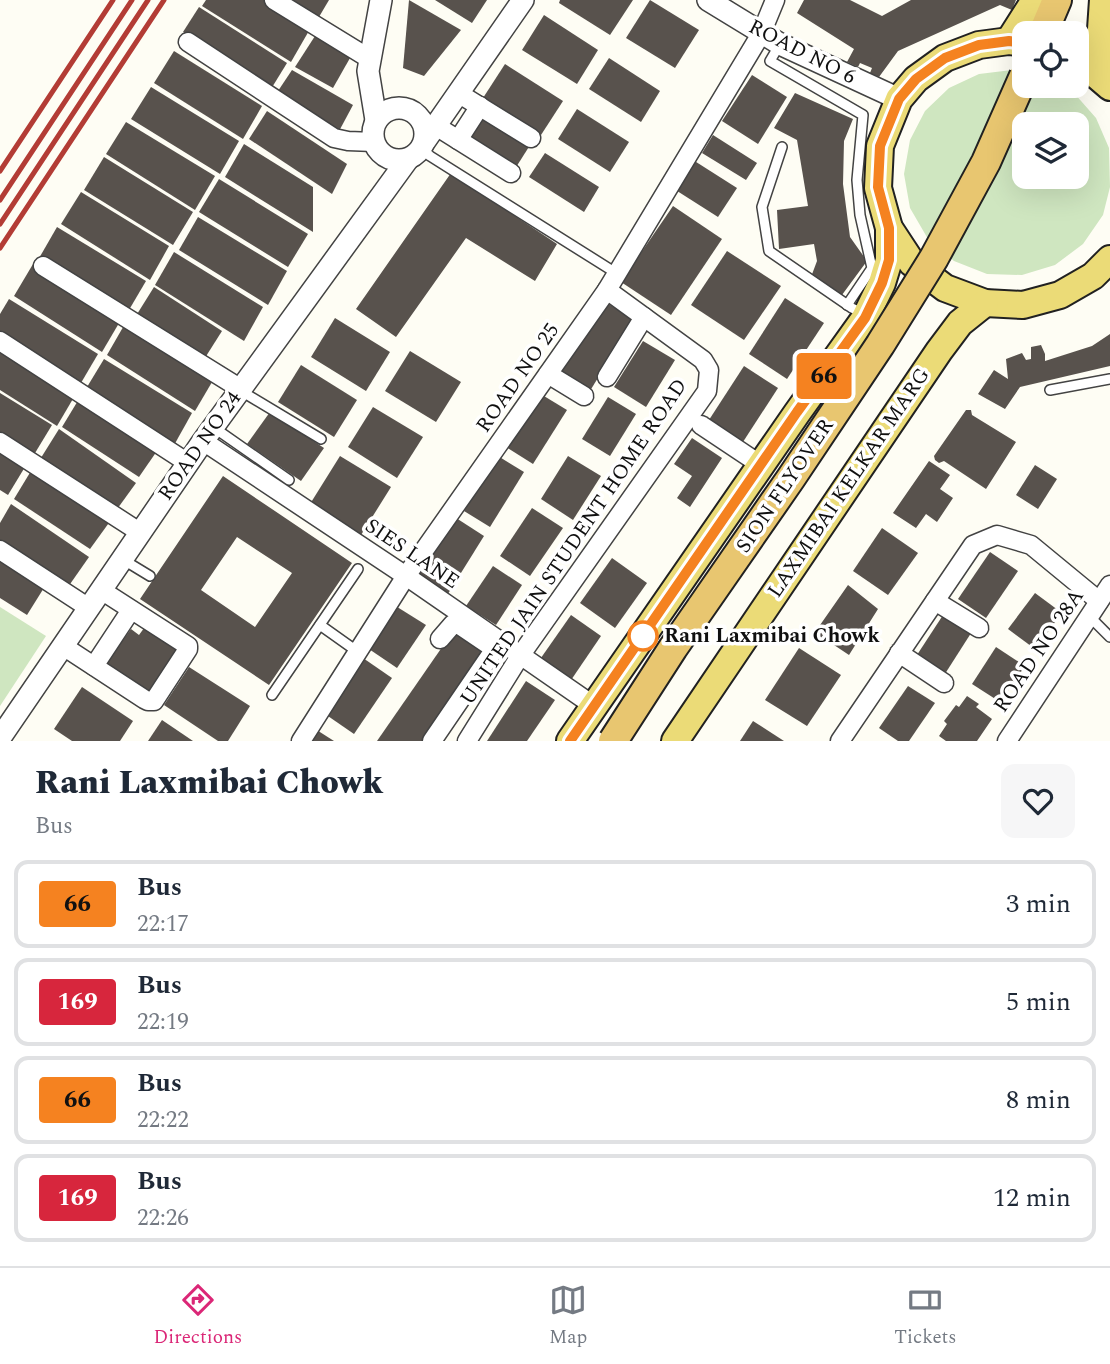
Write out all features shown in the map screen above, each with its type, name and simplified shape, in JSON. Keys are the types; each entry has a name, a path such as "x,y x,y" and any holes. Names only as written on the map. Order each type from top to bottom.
{"highway":[{"path":"1048,21 1057,0"},
{"path":"1060,21 1068,0"},
{"name":"SION FLYOVER","path":"613,741 894,323 986,162 1014,98"},
{"name":"SION FLYOVER","path":"629,741 810,475 918,306 993,175 1027,98"}],"main road":[{"path":"1026,21 1035,0"},
{"path":"1103,0 1100,44 1110,80"},
{"path":"570,741 761,465 857,310 882,283 889,260 889,228 878,187 880,146 899,99 916,79 945,58 979,45 1012,42"},
{"path":"1089,68 1110,87"},
{"path":"889,228 912,263 945,288 985,303 1023,305 1060,295 1104,274"},
{"name":"LAXMIBAI KELKAR MARG","path":"674,741 939,351 960,323 985,303"}],"street":[{"path":"274,0 370,59"},
{"path":"381,0 368,71 376,147 390,159 399,161 422,144 457,139 511,173"},
{"name":"ROAD NO 24","path":"0,738 208,434 422,144 523,0"},
{"name":"ROAD NO 6","path":"708,0 780,44 899,99"},
{"name":"ROAD NO 25","path":"301,741 406,576 607,290 761,34 775,0"},
{"path":"188,42 334,138 348,141 375,131 382,114 398,108 414,112 420,117 426,133 422,144"},
{"path":"458,93 531,138"},
{"path":"457,139 480,106"},
{"path":"43,266 240,389"},
{"name":"UNITED JAIN STUDENT HOME ROAD","path":"466,738 520,656 707,391 709,370 703,360 607,290"},
{"path":"607,377 644,317"},
{"path":"0,341 188,463"},
{"path":"548,374 584,396"},
{"path":"701,425 761,465"},
{"name":"SIES LANE","path":"208,434 594,706"},
{"path":"0,442 141,533"},
{"path":"840,741 940,605 973,545 997,535 1031,545 1100,601"},
{"path":"0,550 95,599 131,610 184,643 188,649 152,701 144,699 63,646"},
{"name":"ROAD NO 28A","path":"1007,741 1110,585"},
{"path":"940,605 979,628"},
{"path":"94,666 131,610"},
{"path":"440,639 455,624 492,647 492,653 440,728 466,738"},
{"path":"904,656 944,683"}],"lane":[{"path":"780,44 770,61 863,115 857,180 860,215 872,268 857,310 769,251 762,207 782,147"},
{"path":"422,144 430,156 616,273"},
{"path":"1050,390 1110,379"},
{"path":"240,389 321,439"},
{"path":"208,434 289,480"},
{"path":"122,559 150,576"},
{"path":"272,695 358,569"},
{"path":"1089,616 1110,637"},
{"path":"320,625 358,652"}],"green space":[{"path":"1012,70 1012,98 1078,98 1096,118 1109,148 1110,187 1103,215 1083,244 1055,265 1022,275 987,274 954,261 928,239 910,208 904,174 910,140 925,111 949,88 979,74"},
{"path":"0,607 46,636 0,706"}],"building":[{"path":"206,0 264,0 310,29 291,62 202,6"},
{"path":"280,0 329,0 316,22"},
{"path":"409,0 461,30 424,76 403,68"},
{"path":"435,0 487,0 472,23"},
{"path":"560,0 633,0 610,35 559,3"},
{"path":"650,0 699,30 675,68 626,38"},
{"path":"804,0 850,0 882,16 911,0 1016,0 1012,10 1000,5 898,51 879,77 870,73 872,68 860,63 858,67 847,62 854,49 797,13"},
{"path":"199,7 287,63 271,89 183,32"},
{"path":"544,15 598,50 577,84 522,50"},
{"path":"315,36 350,58 333,88 295,67"},
{"path":"174,51 262,106 243,139 154,83"},
{"path":"609,58 660,91 641,122 589,89"},
{"path":"505,64 563,101 541,135 483,98"},
{"path":"292,70 353,105 338,133 276,94"},
{"path":"752,75 787,97 758,144 722,121"},
{"path":"151,87 239,141 220,174 131,119"},
{"path":"795,93 853,119 844,141 843,184 850,237 867,261 839,299 811,277 817,261 814,244 779,249 777,210 808,206 797,140 774,128"},
{"path":"577,109 629,142 610,172 558,139"},
{"path":"267,111 347,164 332,194 249,139"},
{"path":"485,112 532,142 513,172 462,139"},
{"path":"126,122 215,176 195,210 106,154"},
{"path":"713,135 757,163 746,180 702,153"},
{"path":"244,144 313,187 313,232 225,177"},
{"path":"545,153 599,187 584,212 529,177"},
{"path":"104,157 193,212 173,245 84,190"},
{"path":"693,160 737,188 718,217 674,189"},
{"path":"451,173 557,244 535,281 466,238 396,337 356,309"},
{"path":"219,179 308,234 288,267 199,212"},
{"path":"81,192 169,246 150,280 61,224"},
{"path":"673,206 722,239 671,315 621,282"},
{"path":"198,217 287,271 268,305 179,250"},
{"path":"57,227 146,281 126,315 38,260"},
{"path":"727,251 781,286 744,340 691,305"},
{"path":"174,252 263,307 244,341 155,285"},
{"path":"33,264 122,318 102,352 14,296"},
{"path":"154,287 222,331 203,361 134,319"},
{"path":"785,298 824,323 787,379 749,354"},
{"path":"9,299 98,354 78,388 0,339 0,314"},
{"path":"604,301 634,320 588,394 558,375"},
{"path":"335,318 390,352 366,391 311,357"},
{"path":"126,322 215,377 195,411 107,355"},
{"path":"1110,334 1110,366 1020,387 1005,409 978,394 994,370 1008,379 1006,359 1022,353 1026,360 1031,359 1031,347 1041,345 1045,361 1092,346"},
{"path":"643,341 675,360 646,407 614,387"},
{"path":"0,345 77,392 57,426 0,390"},
{"path":"410,351 461,382 436,422 385,391"},
{"path":"104,359 192,413 173,447 84,392"},
{"path":"301,365 357,400 334,437 278,402"},
{"path":"744,366 778,388 741,445 707,423"},
{"path":"0,393 52,425 32,458 0,438"},
{"path":"539,393 567,410 533,464 506,447"},
{"path":"82,394 159,448 139,477 62,427"},
{"path":"608,397 636,414 610,456 582,439"},
{"path":"373,407 423,437 397,478 348,447"},
{"path":"966,410 971,410 972,415 1016,442 986,489 944,461 939,463 935,460 934,456"},
{"path":"270,412 324,448 301,481 247,444"},
{"path":"59,429 136,483 115,512 39,461"},
{"path":"692,438 722,458 690,507 677,498 692,476 674,464"},
{"path":"0,445 28,462 8,495 0,490"},
{"path":"340,456 391,487 361,535 310,504"},
{"path":"498,456 524,472 490,527 464,511"},
{"path":"568,456 601,476 573,520 541,499"},
{"path":"929,461 950,475 940,489 953,498 937,522 926,514 916,528 893,513"},
{"path":"1035,465 1057,479 1038,509 1016,495"},
{"path":"34,466 111,520 90,549 14,499"},
{"path":"223,476 352,563 269,685 140,599","holes":["237,537 292,573 255,627 201,590"]},
{"path":"11,504 89,557 68,587 0,542 0,523"},
{"path":"532,508 563,528 530,576 500,556"},
{"path":"453,516 484,536 446,597 415,578"},
{"path":"882,528 918,553 888,595 853,571"},
{"path":"990,552 1018,571 986,618 958,599"},
{"path":"0,554 47,583 27,615 0,598"},
{"path":"612,558 647,583 615,628 580,603"},
{"path":"493,566 522,585 496,625 466,606"},
{"path":"848,585 878,609 849,655 825,639 821,644 811,638"},
{"path":"1035,593 1062,613 1035,649 1008,629"},
{"path":"394,605 426,625 397,668 366,647"},
{"path":"945,612 973,630 943,677 915,658"},
{"path":"571,615 601,636 567,686 536,665"},
{"path":"147,624 186,650 152,699 104,666 131,629 139,635"},
{"path":"456,627 490,650 426,741 377,741"},
{"path":"996,647 1025,666 1000,702 972,684"},
{"path":"799,648 841,675 807,726 765,700"},
{"path":"363,658 392,678 354,734 325,714"},
{"path":"189,667 250,706 228,741 218,741 164,705"},
{"path":"526,681 555,700 527,741 487,741"},
{"path":"908,686 935,703 909,741 898,741 879,728"},
{"path":"82,687 133,721 120,741 72,741 54,729"},
{"path":"967,696 979,704 976,707 992,719 977,741 946,741 939,736 947,724 944,721"},
{"path":"162,720 193,741 148,741"},
{"path":"753,721 784,741 740,741"},
{"path":"312,727 334,741 303,741"}],"railway":[{"path":"0,171 113,0"},
{"path":"0,200 132,0"},
{"path":"0,224 148,0"},
{"path":"0,248 164,0"}],"bus line":[{"name":"66","path":"570,741 865,318 882,283 889,260 889,228 878,187 880,146 899,99 916,79 945,58 979,45 1012,41"}],"place":[{"name":"Rani Laxmibai Chowk","path":"643,636"}]}
